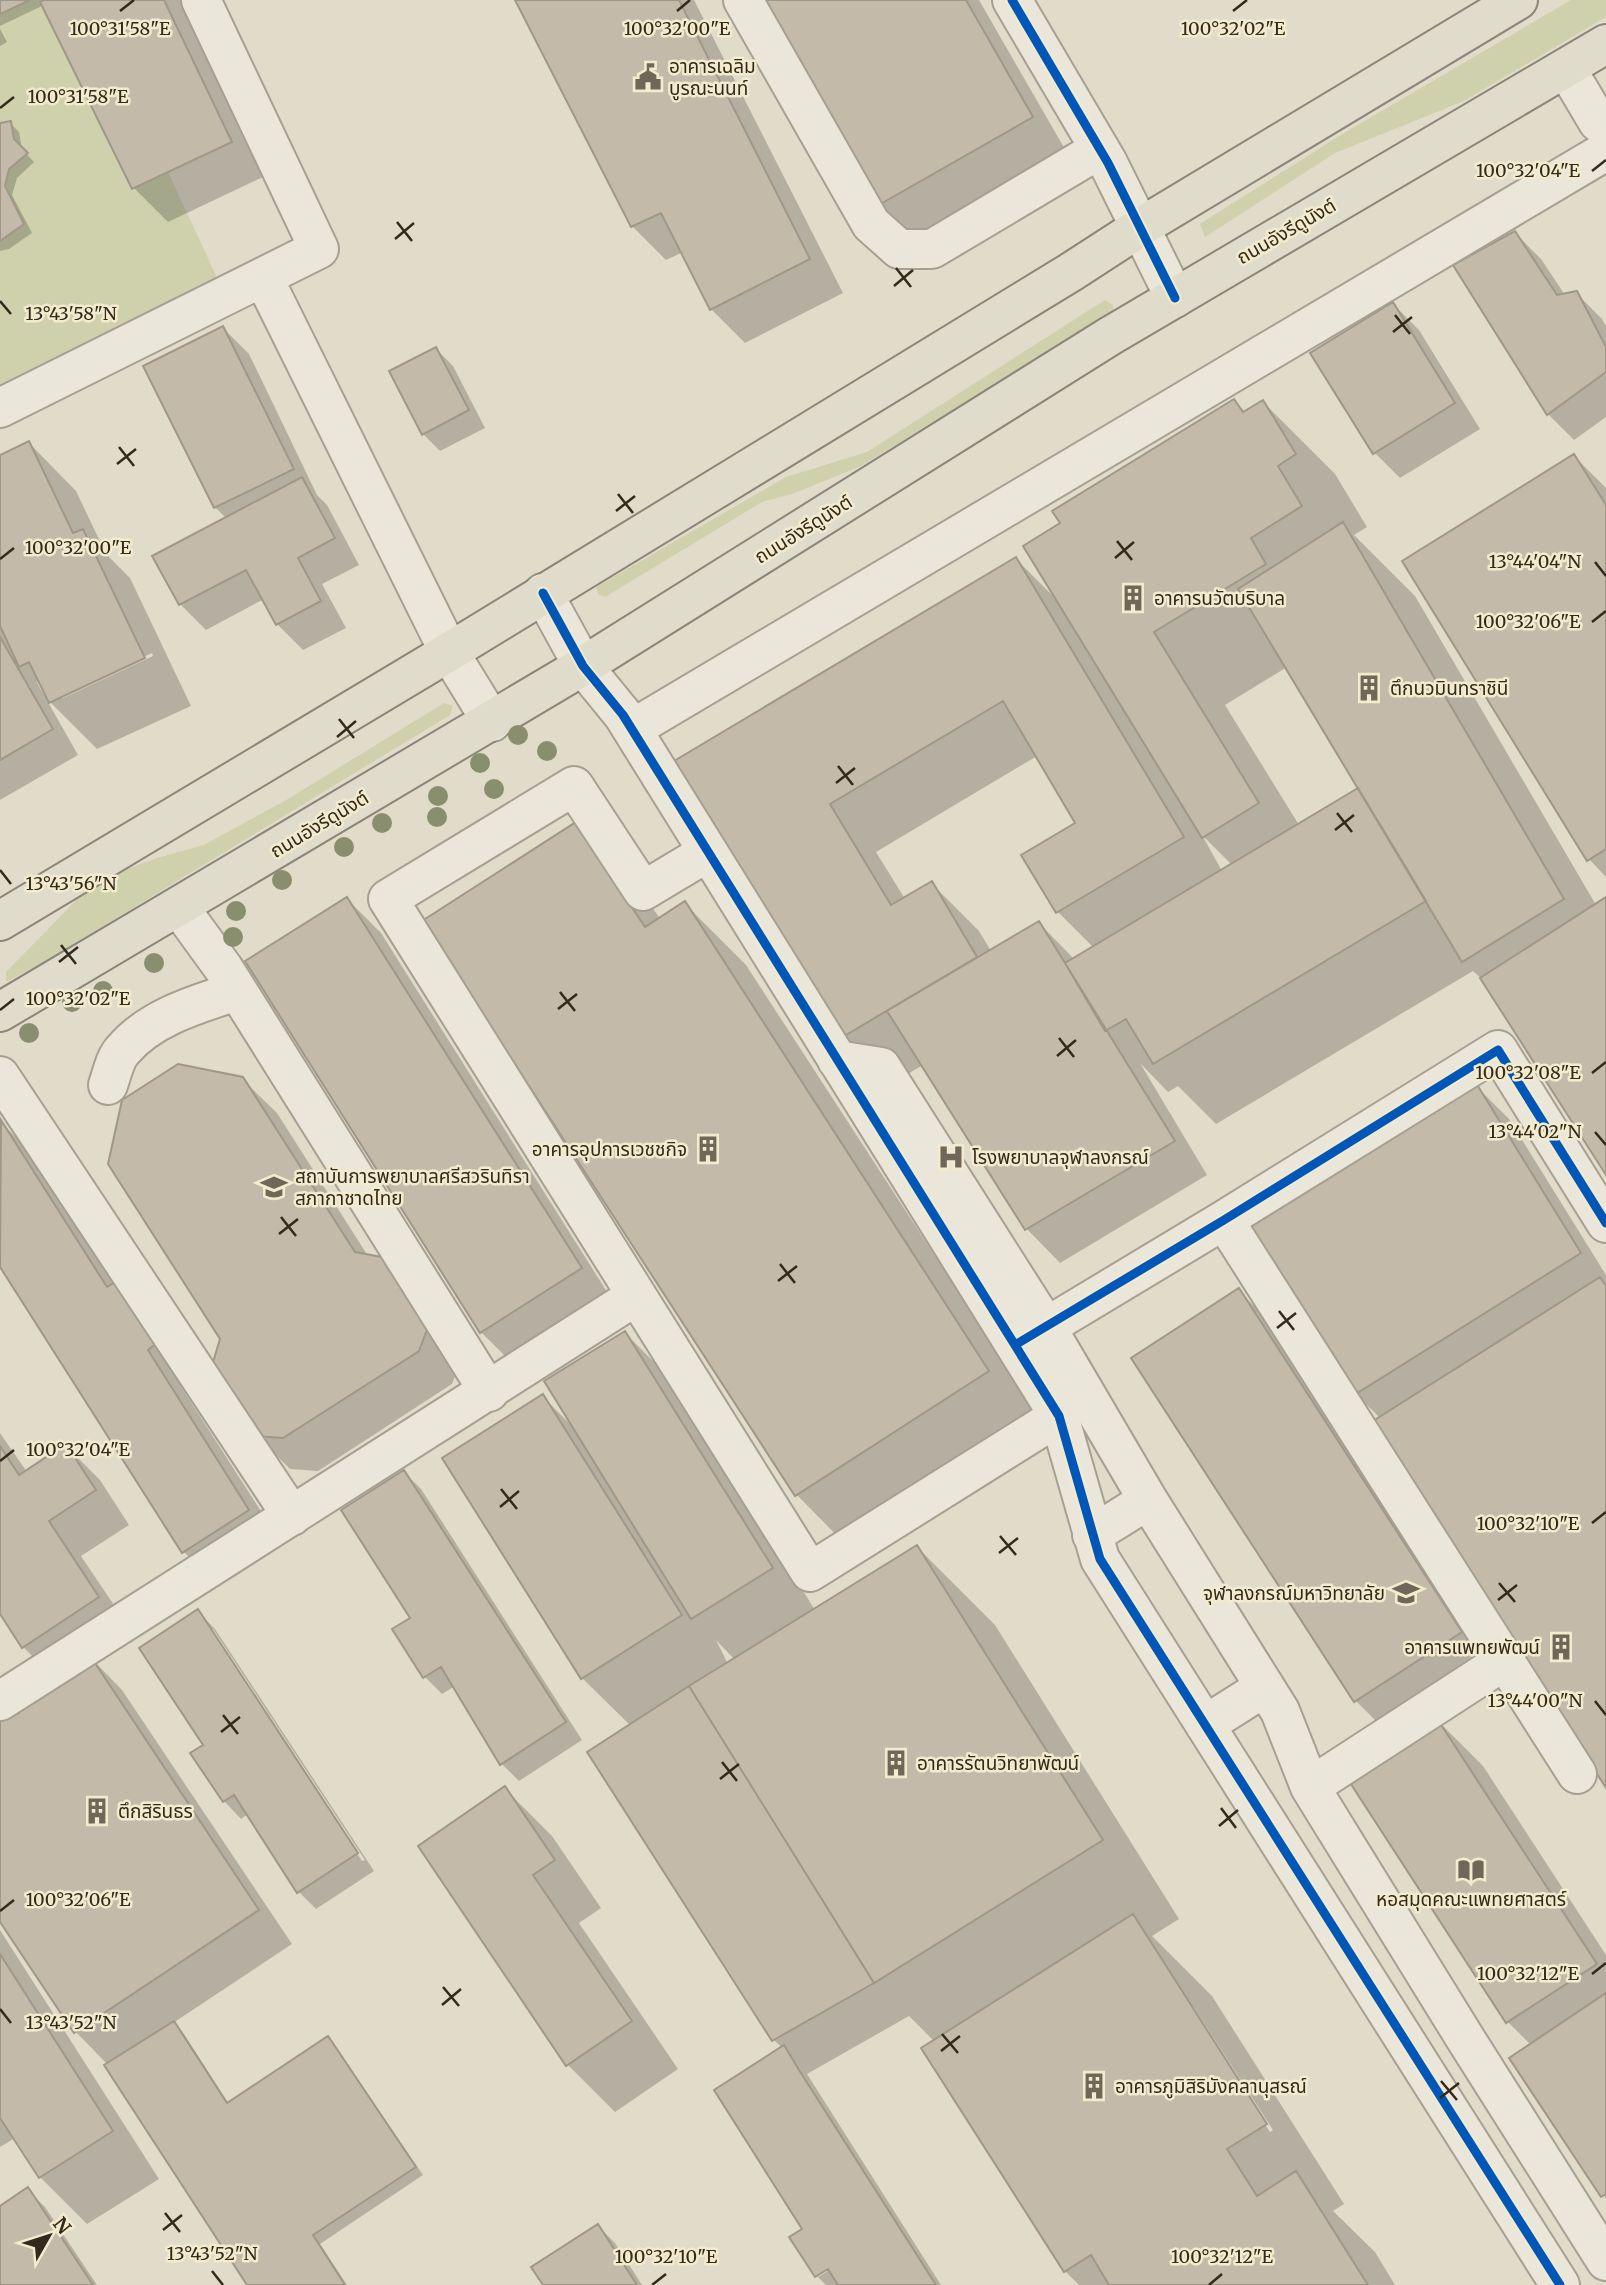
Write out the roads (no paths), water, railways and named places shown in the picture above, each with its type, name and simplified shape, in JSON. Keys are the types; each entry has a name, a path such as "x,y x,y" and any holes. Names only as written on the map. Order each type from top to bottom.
{"main road":[{"path":"0,921 449,652 1139,228 1518,0"},
{"name":"ถนนอังรีดูนังต์","path":"0,1012 492,722 1110,336 1584,58"}],"street":[{"path":"0,408 319,249 201,0"},
{"path":"744,0 871,224 899,249 932,249 1100,149"},
{"path":"1012,0 1100,149 1175,298"},
{"path":"1584,58 1606,107"},
{"path":"1584,58 1598,122 1606,128"},
{"path":"632,729 1606,151"},
{"path":"263,277 449,652 492,722"},
{"path":"543,593 583,666 632,729 837,1060 1148,1500 1280,1711 1310,1787 1606,2261"},
{"path":"708,852 643,891 574,786 388,899 810,1572 1059,1416"},
{"path":"179,907 224,969 489,1392"},
{"path":"108,1085 121,1052 150,1027 194,1005 237,991"},
{"path":"1031,1337 1499,1050 1606,1223"},
{"path":"0,1076 292,1516"},
{"path":"1224,1220 1577,1774"},
{"path":"0,1701 636,1296"},
{"path":"1031,1337 1059,1416 1100,1559 1560,2285"},
{"path":"1092,1535 1148,1500"},
{"path":"1310,1787 1504,1661"},
{"path":"1205,1725 1265,1687"}],"place":[{"name":"อาคารเฉลิม บูรณะนนท์","path":"648,77"},
{"name":"อาคารนวัตบริบาล","path":"1133,598"},
{"name":"ตึกนวมินทราชินี","path":"1369,688"},
{"name":"อาคารอุปการเวชชกิจ","path":"708,1149"},
{"name":"โรงพยาบาลจุฬาลงกรณ์","path":"951,1157"},
{"name":"สถาบันการพยาบาลศรีสวรินทิรา สภากาชาดไทย","path":"274,1187"},
{"name":"จุฬาลงกรณ์มหาวิทยาลัย","path":"1406,1593"},
{"name":"อาคารแพทยพัฒน์","path":"1561,1647"},
{"name":"อาคารรัตนวิทยาพัฒน์","path":"896,1763"},
{"name":"ตึกสิรินธร","path":"97,1811"},
{"name":"หอสมุดคณะแพทยศาสตร์","path":"1471,1870"},
{"name":"อาคารภูมิสิริมังคลานุสรณ์","path":"1094,2086"}]}
